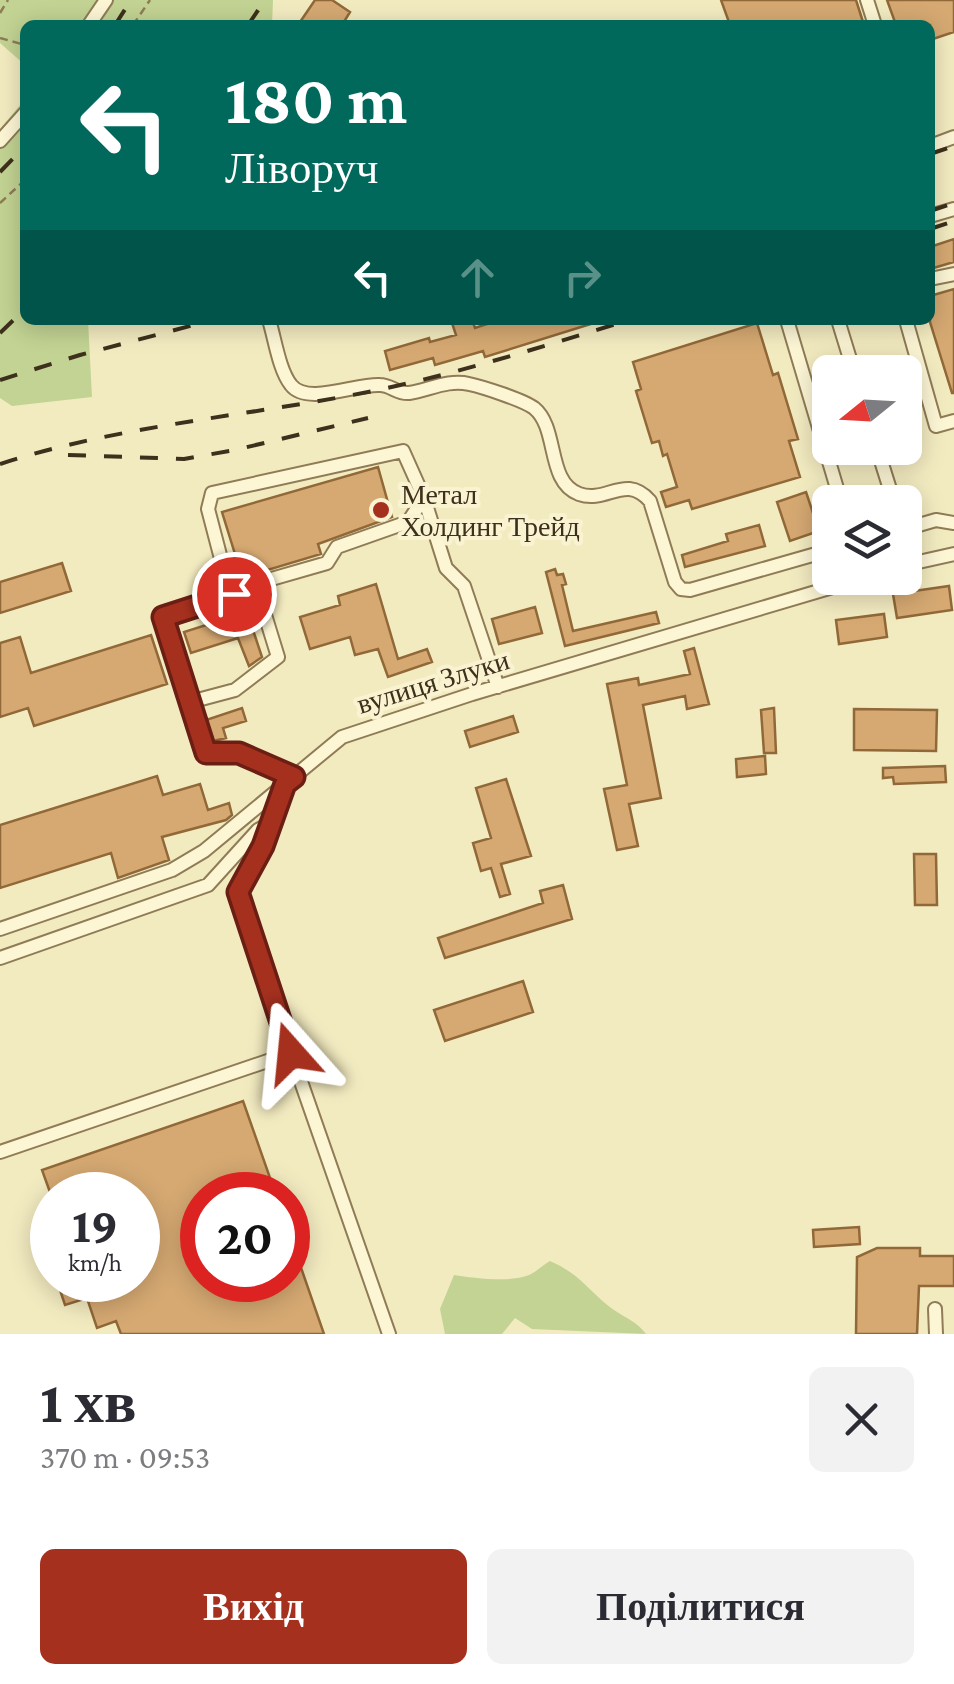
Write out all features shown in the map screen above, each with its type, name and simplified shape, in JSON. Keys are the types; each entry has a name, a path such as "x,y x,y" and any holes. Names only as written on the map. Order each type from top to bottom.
{"street":[{"path":"0,141 20,119"},
{"path":"270,325 289,384 299,392 312,394 382,384 404,394 448,383 467,383 533,407 544,421 569,488 581,495 593,495 631,488 650,501 675,582 681,589 690,590 812,555"},
{"path":"789,325 837,485"},
{"path":"840,325 849,355"},
{"path":"907,325 936,426 954,421"},
{"path":"424,498 408,522 338,547 326,562 247,586 226,574 208,509 212,492 403,451 424,498 446,568 464,586 498,687"},
{"path":"922,524 936,520 954,522"},
{"path":"922,561 954,554"},
{"name":"вулиця Злуки","path":"0,930 172,870 204,851 342,737 812,593"},
{"path":"190,702 235,690 278,657 262,605 234,594 163,617 206,753 239,753 290,781 238,892 389,1334"},
{"path":"0,958 208,885 258,830 274,821"},
{"path":"0,1152 291,1053"},
{"path":"935,1309 936,1334"}],"path":[{"path":"0,13 8,0"},
{"path":"0,203 20,185"}],"green space":[{"path":"0,0 273,0 272,20 20,20 20,61 0,43"},
{"path":"20,105 20,325 88,325 92,397 12,406 0,398 0,129"},
{"path":"550,1261 578,1278 646,1334 532,1329 515,1318 502,1334 445,1334 440,1309 454,1275 512,1279 529,1275"}],"building":[{"path":"315,0 332,0 350,12 345,20 301,20"},
{"path":"721,0 856,0 862,20 728,20"},
{"path":"887,0 954,0 954,32 935,38 935,20 894,20"},
{"path":"954,239 954,262 935,268 935,245"},
{"path":"954,289 954,393 931,325 935,325 935,295"},
{"path":"453,325 587,325 485,357 483,351 435,365 433,358 390,370 385,351 429,338 430,342 456,335"},
{"path":"758,325 773,375 778,373 798,439 789,441 800,477 692,509 689,500 666,507 661,492 677,487 667,454 663,456 659,441 652,443 636,391 641,389 633,362"},
{"path":"378,467 392,517 318,544 321,554 261,572 258,561 239,567 222,512"},
{"path":"806,492 812,510 812,533 790,541 777,502"},
{"path":"759,525 765,546 685,567 682,555 728,541 726,534"},
{"path":"62,563 71,591 0,613 0,582"},
{"path":"555,569 557,575 563,574 566,584 562,585 573,631 656,612 659,623 565,646 546,572"},
{"path":"376,584 398,659 427,649 432,662 388,677 378,649 355,655 350,637 310,649 300,617 340,605 338,596"},
{"path":"949,586 952,610 897,618 893,595 922,595 922,590"},
{"path":"535,607 542,633 499,644 492,619"},
{"path":"247,612 262,657 249,666 238,638 191,653 184,632"},
{"path":"884,614 887,637 839,644 836,620"},
{"path":"151,635 167,684 34,726 28,708 0,717 0,643 20,637 31,673"},
{"path":"694,648 709,704 687,709 685,696 643,705 661,798 629,804 638,846 617,850 604,789 627,785 607,684 638,678 639,685 690,674 684,651"},
{"path":"242,708 246,721 223,728 226,738 213,741 206,720"},
{"path":"774,708 776,753 764,753 761,710"},
{"path":"854,709 937,710 936,751 854,750"},
{"path":"513,716 518,732 470,747 465,731"},
{"path":"765,756 766,774 737,777 736,759"},
{"path":"945,766 946,782 894,784 893,777 883,778 883,768"},
{"path":"157,776 163,795 200,784 208,810 229,803 232,815 162,837 169,860 118,878 111,853 0,888 0,825"},
{"path":"506,779 531,856 501,864 510,894 500,897 491,868 481,871 473,843 491,838 476,788"},
{"path":"914,854 936,854 937,905 915,905"},
{"path":"563,885 572,919 445,958 438,938 543,903 540,891"},
{"path":"523,981 533,1012 445,1041 434,1010"},
{"path":"243,1101 268,1172 180,1172 180,1302 310,1302 310,1294 324,1334 121,1334 116,1321 97,1328 88,1302 160,1302 160,1172 42,1170"},
{"path":"859,1227 860,1244 814,1247 813,1230"},
{"path":"877,1248 920,1248 920,1256 954,1256 954,1286 919,1286 917,1334 856,1334 857,1257"}],"railway":[{"path":"118,20 131,0"},
{"path":"251,20 265,0"},
{"path":"935,152 954,146"},
{"path":"0,172 20,151"},
{"path":"935,209 954,203"},
{"path":"935,227 954,221"},
{"path":"0,333 20,314"},
{"path":"0,380 194,325"},
{"path":"0,464 138,430 405,384 612,325"},
{"path":"68,455 184,459 368,418"}],"place":[{"name":"Метал Холдинг Трейд","path":"381,510"}],"route":[{"path":"234,594 163,617 206,753 239,753 294,777 285,784 274,821 238,892 291,1053"}]}
